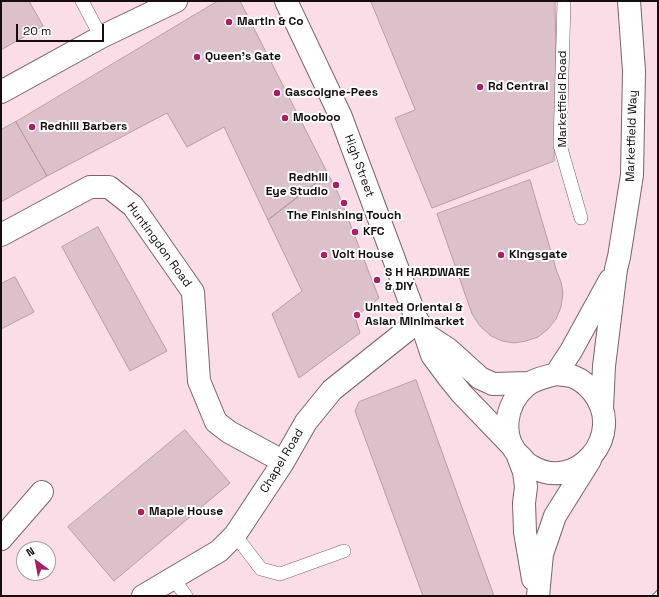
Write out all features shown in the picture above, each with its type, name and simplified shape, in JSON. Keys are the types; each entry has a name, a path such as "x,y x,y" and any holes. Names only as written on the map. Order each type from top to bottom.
{"main road":[{"path":"1,92 101,37 176,1"},
{"name":"High Street","path":"286,1 341,117 432,355 460,393 515,450"},
{"name":"Marketfield Way","path":"602,409 604,366 616,269 632,175 634,71 629,1"},
{"name":"Huntingdon Road","path":"1,235 90,186 109,187 133,206 193,292 199,381 216,422 229,432 273,456 282,464"},
{"name":"Marketfield Way","path":"556,374 571,351 616,269"},
{"path":"421,326 480,378 494,384 530,383"},
{"name":"Chapel Road","path":"143,596 219,551 235,535 282,464 306,422 332,390 406,330 421,326"},
{"path":"556,374 574,376 586,384 597,398 602,409 605,423 604,433 598,447 555,516 542,554 537,596 524,532 524,503 526,487 524,472 507,428 508,415 512,402 524,387 530,383 556,374"},
{"path":"515,450 531,466 546,472 560,472 575,469 593,455 598,447"},
{"path":"1,539 42,492"}],"lane":[{"path":"82,1 101,37"},
{"name":"Marketfield Road","path":"564,1 560,145 581,218"},
{"path":"235,535 261,569 280,574 344,551"},
{"path":"173,578 186,596"}],"building":[{"path":"1,1 29,1 43,26 1,50"},
{"name":"Queen's Gate","path":"218,1 240,1 328,174 268,220 224,127 187,147 167,113 47,176 16,122"},
{"name":"Rd Central","path":"371,1 555,1 556,64 554,161 432,208 395,118 415,110"},
{"path":"16,122 47,176 1,202 1,130"},
{"name":"Volt House","path":"328,174 338,193 379,298 355,317 360,333 299,378 272,314 302,291 268,220"},
{"name":"Kingsgate","path":"530,180 563,293 561,307 556,319 548,329 538,337 514,343 502,341 491,336 480,326 472,314 437,214"},
{"path":"98,227 167,351 130,371 62,247"},
{"path":"15,277 34,312 1,329 1,284"},
{"path":"416,380 494,596 423,596 355,411 359,402"},
{"name":"Maple House","path":"185,430 230,483 114,581 68,527"}],"railway":[{"path":"654,596 658,592"}],"place":[{"name":"Martin & Co","path":"229,22"},
{"name":"Queen's Gate","path":"197,57"},
{"name":"Rd Central","path":"480,87"},
{"name":"Gascoigne-Pees","path":"277,93"},
{"name":"Mooboo","path":"285,118"},
{"name":"Redhill Barbers","path":"32,127"},
{"name":"Redhill Eye Studio","path":"336,185"},
{"name":"The Finishing Touch","path":"344,203"},
{"name":"KFC","path":"355,232"},
{"name":"Volt House","path":"324,255"},
{"name":"Kingsgate","path":"501,255"},
{"name":"S H HARDWARE & DIY","path":"377,280"},
{"name":"United Oriental & Asian Minimarket","path":"357,315"},
{"name":"Maple House","path":"141,512"}]}
